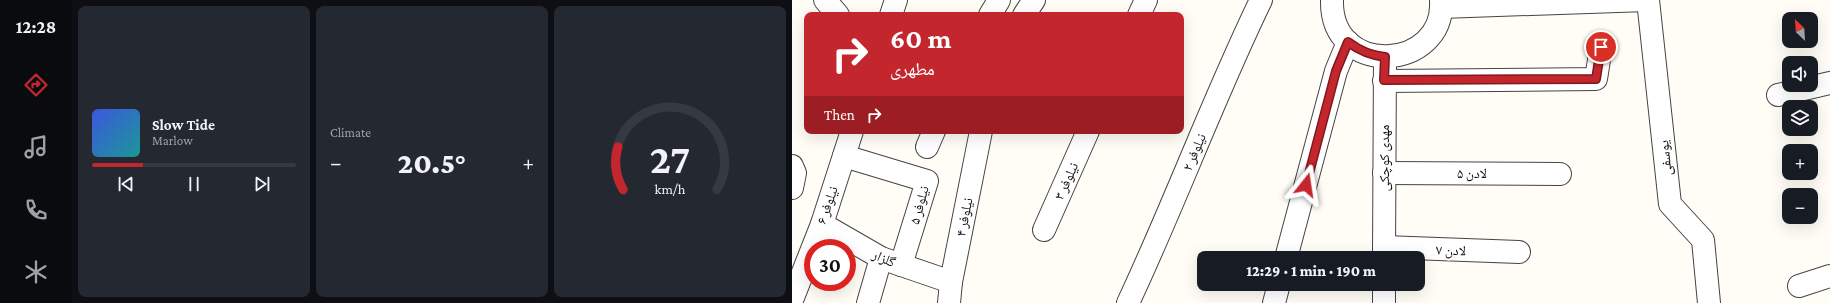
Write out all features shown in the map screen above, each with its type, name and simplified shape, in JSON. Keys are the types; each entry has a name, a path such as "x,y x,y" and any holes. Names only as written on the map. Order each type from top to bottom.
{"street":[{"path":"826,0 836,12"},
{"path":"892,12 896,0"},
{"path":"992,12 999,0"},
{"path":"1026,12 1034,0"},
{"path":"1140,12 1146,0"},
{"name":"نیلوفر ۲","path":"1128,303 1240,44 1261,0"},
{"path":"1332,0 1332,10 1337,28 1348,42 1371,56 1385,57 1401,55 1416,48 1429,37 1437,23 1441,3 1648,0"},
{"name":"یوسفی","path":"1648,0 1670,204 1703,240 1709,303"},
{"path":"1288,251 1336,71 1348,42"},
{"path":"1384,80 1596,79 1601,47"},
{"name":"مهدی کوچکی","path":"1384,251 1385,57"},
{"path":"1778,95 1830,83"},
{"name":"نیلوفر ۶","path":"792,300 822,224 851,134"},
{"name":"نیلوفر ۴","path":"950,293 980,134"},
{"name":"نیلوفر ۳","path":"1044,230 1087,134"},
{"name":"نیلوفر ۵","path":"844,156 927,181 891,262"},
{"path":"792,166 795,173 792,188"},
{"name":"لادن ۵","path":"1384,173 1560,174"},
{"name":"گلزار","path":"822,224 950,293"},
{"name":"لادن ۷","path":"1425,253 1519,252"},
{"path":"868,303 891,262"},
{"path":"1799,286 1830,276"},
{"path":"1274,303 1277,291"},
{"path":"1384,291 1384,303"}],"route":[{"path":"1306,185 1336,71 1348,42 1371,56 1385,57 1384,80 1596,79 1601,47"}]}
